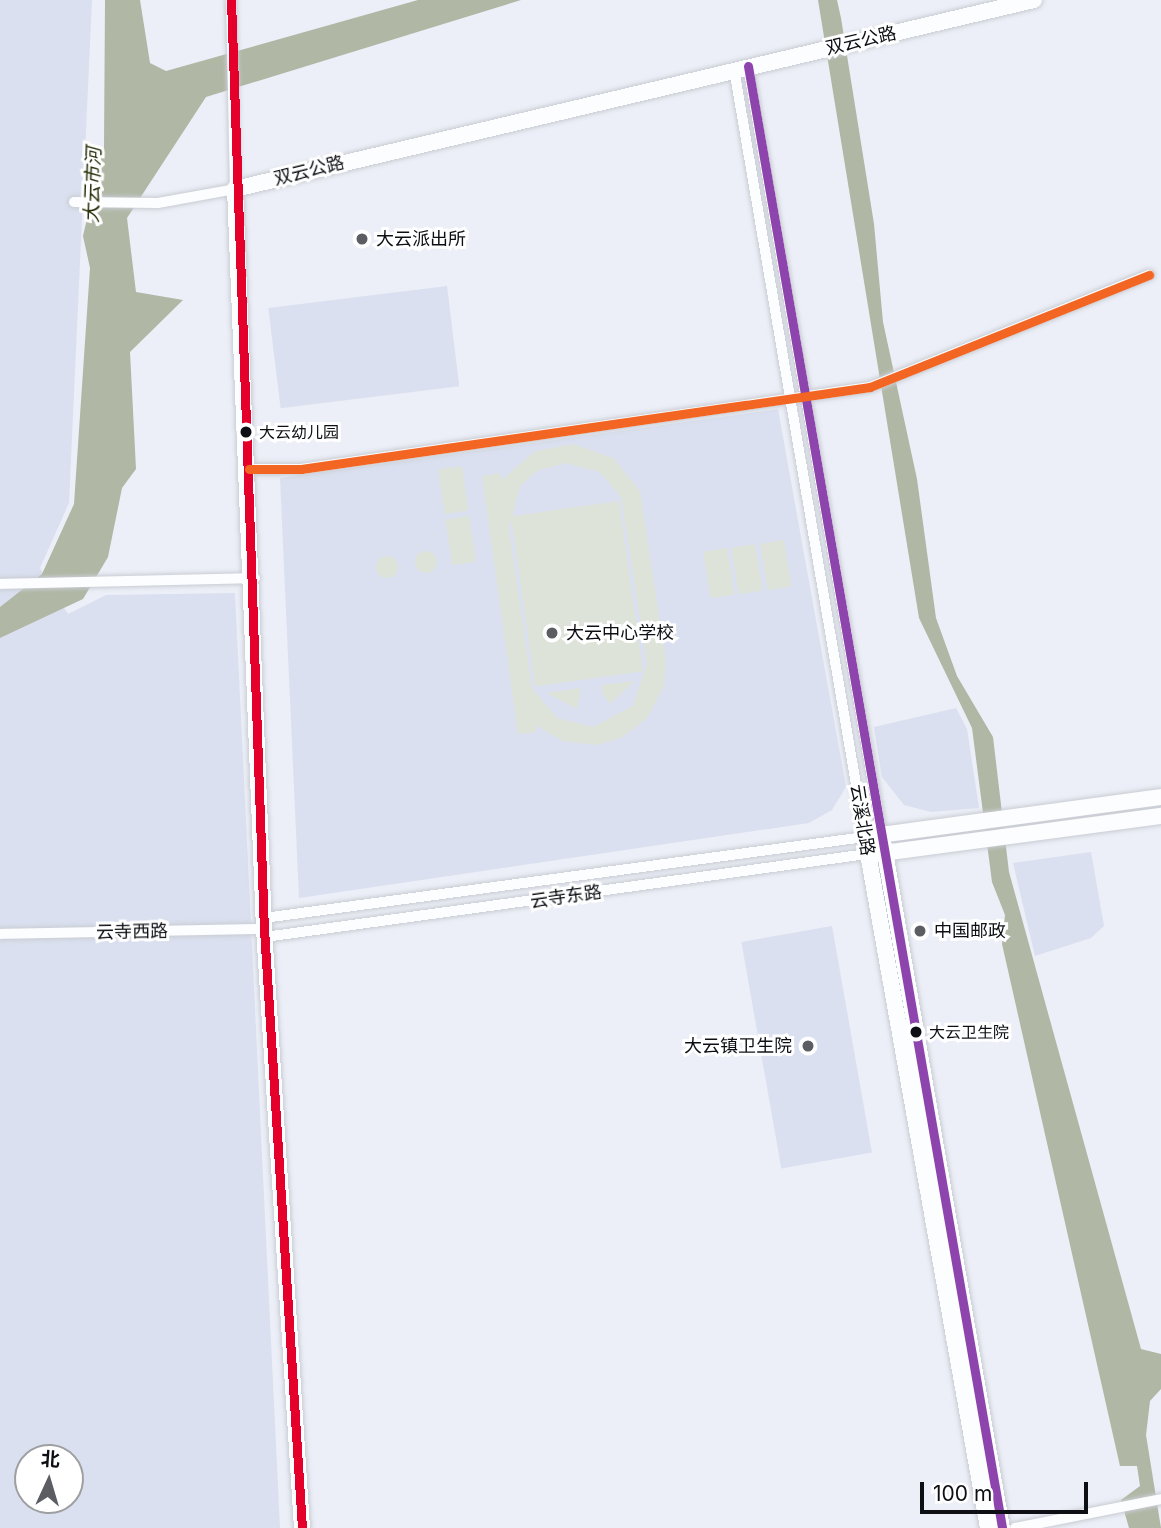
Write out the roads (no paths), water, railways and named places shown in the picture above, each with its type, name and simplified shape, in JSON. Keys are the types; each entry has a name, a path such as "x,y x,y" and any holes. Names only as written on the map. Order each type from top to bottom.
{"street":[{"path":"231,0 235,189 255,578 264,928 302,1528"},
{"name":"双云公路","path":"235,189 1034,0"},
{"name":"云溪北路","path":"741,68 805,397 1002,1528"},
{"name":"云溪北路","path":"741,68 790,400 867,854 988,1528"},
{"path":"74,202 158,203 235,189"},
{"path":"249,469 301,469 870,387 1149,275"},
{"path":"0,584 255,578"},
{"path":"865,837 1161,797"},
{"path":"867,854 1161,816"},
{"name":"云寺东路","path":"264,928 865,837"},
{"name":"云寺东路","path":"264,928 867,854"},
{"name":"云寺西路","path":"0,934 264,928"},
{"path":"1015,1528 1161,1499"}],"place":[{"name":"大云派出所","path":"362,239"},
{"name":"大云幼儿园","path":"246,432"},
{"name":"大云中心学校","path":"552,633"},
{"name":"中国邮政","path":"920,931"},
{"name":"大云卫生院","path":"916,1032"},
{"name":"大云镇卫生院","path":"808,1046"}],"water label":[{"name":"大云市河","path":"93,185"}]}
